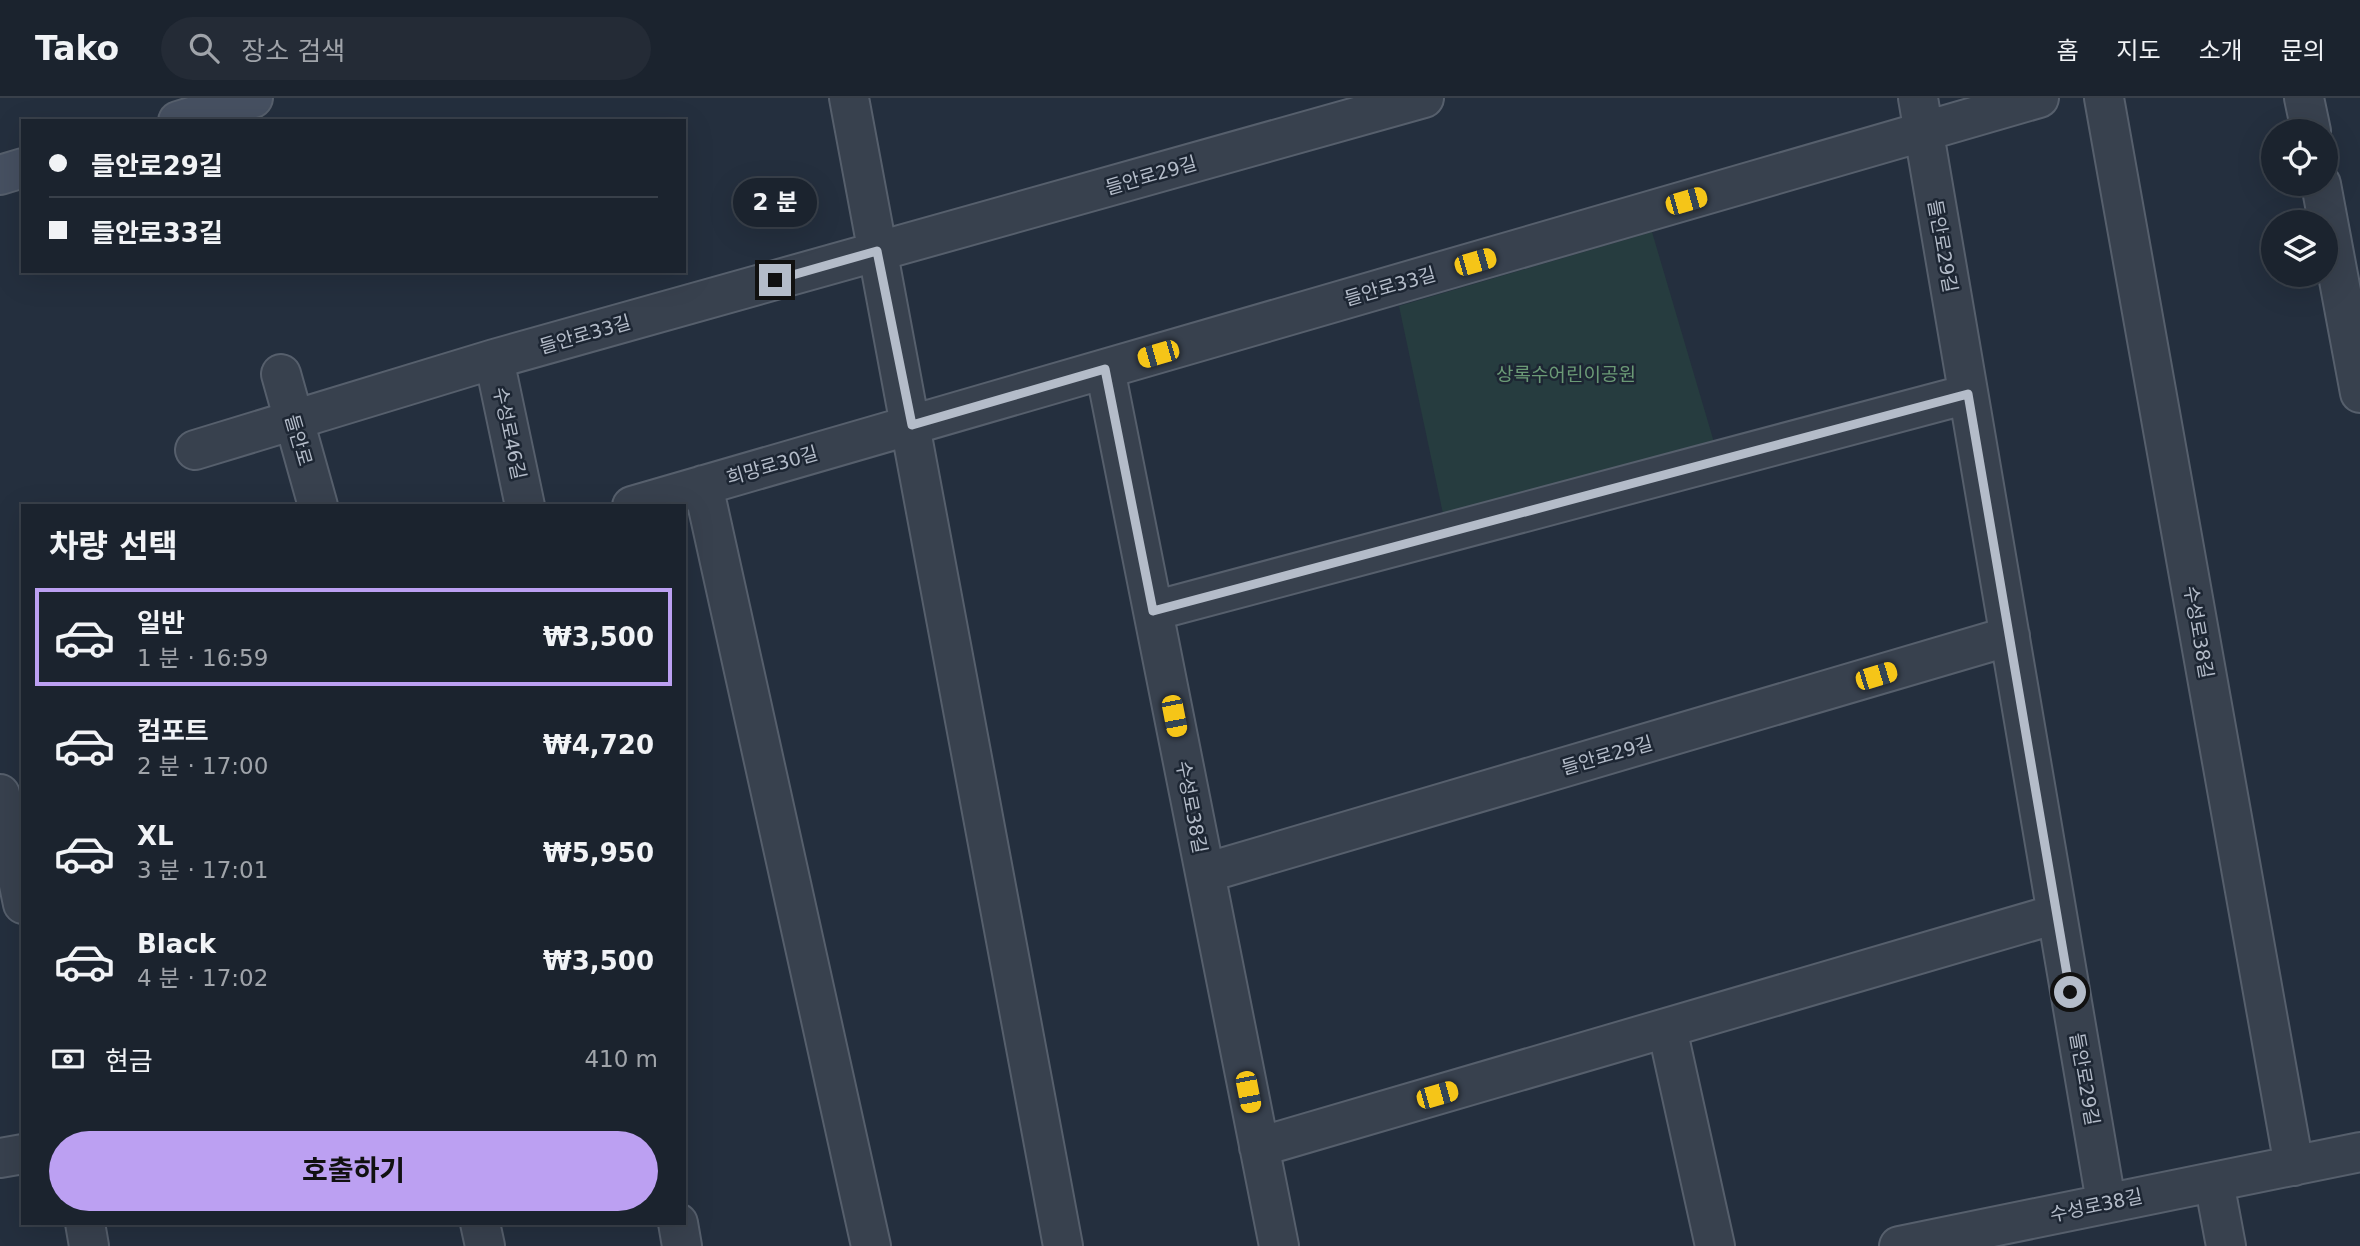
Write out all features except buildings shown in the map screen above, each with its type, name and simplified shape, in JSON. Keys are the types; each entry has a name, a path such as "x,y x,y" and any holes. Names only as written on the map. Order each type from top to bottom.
{"main road":[{"path":"185,119 253,98"},
{"path":"0,175 21,169"}],"street":[{"path":"849,98 1063,1246"},
{"name":"들안로29길","path":"877,251 1424,98"},
{"name":"들안로33길","path":"912,425 1105,369 1921,115 2039,98"},
{"name":"수성로38길","path":"2104,98 2294,1166"},
{"path":"2304,98 2308,119"},
{"name":"들안로29길","path":"1921,115 2106,1202"},
{"path":"2322,196 2360,393"},
{"name":"들안로33길","path":"195,450 494,359 877,251"},
{"name":"수성로46길","path":"494,359 525,504"},
{"name":"수성로38길","path":"1105,369 1279,1246"},
{"name":"들안로","path":"281,374 317,504"},
{"path":"1153,611 1968,394"},
{"name":"희망로30길","path":"639,504 912,425"},
{"path":"703,485 871,1246"},
{"name":"들안로29길","path":"1205,873 2010,636"},
{"path":"0,794 21,894"},
{"path":"1259,1147 2056,914"},
{"path":"1667,1028 1715,1246"},
{"name":"수성로38길","path":"1899,1246 2360,1152"},
{"path":"0,1158 21,1154"},
{"path":"2214,1182 2226,1246"},
{"path":"85,1225 89,1246"},
{"path":"480,1225 485,1246"},
{"path":"678,1225 682,1246"}],"green space":[{"name":"상록수어린이공원","path":"1652,232 1716,449 1445,523 1399,306"}],"route":[{"path":"775,280 877,251 912,425 1105,369 1153,611 1968,394 2070,992"}]}
